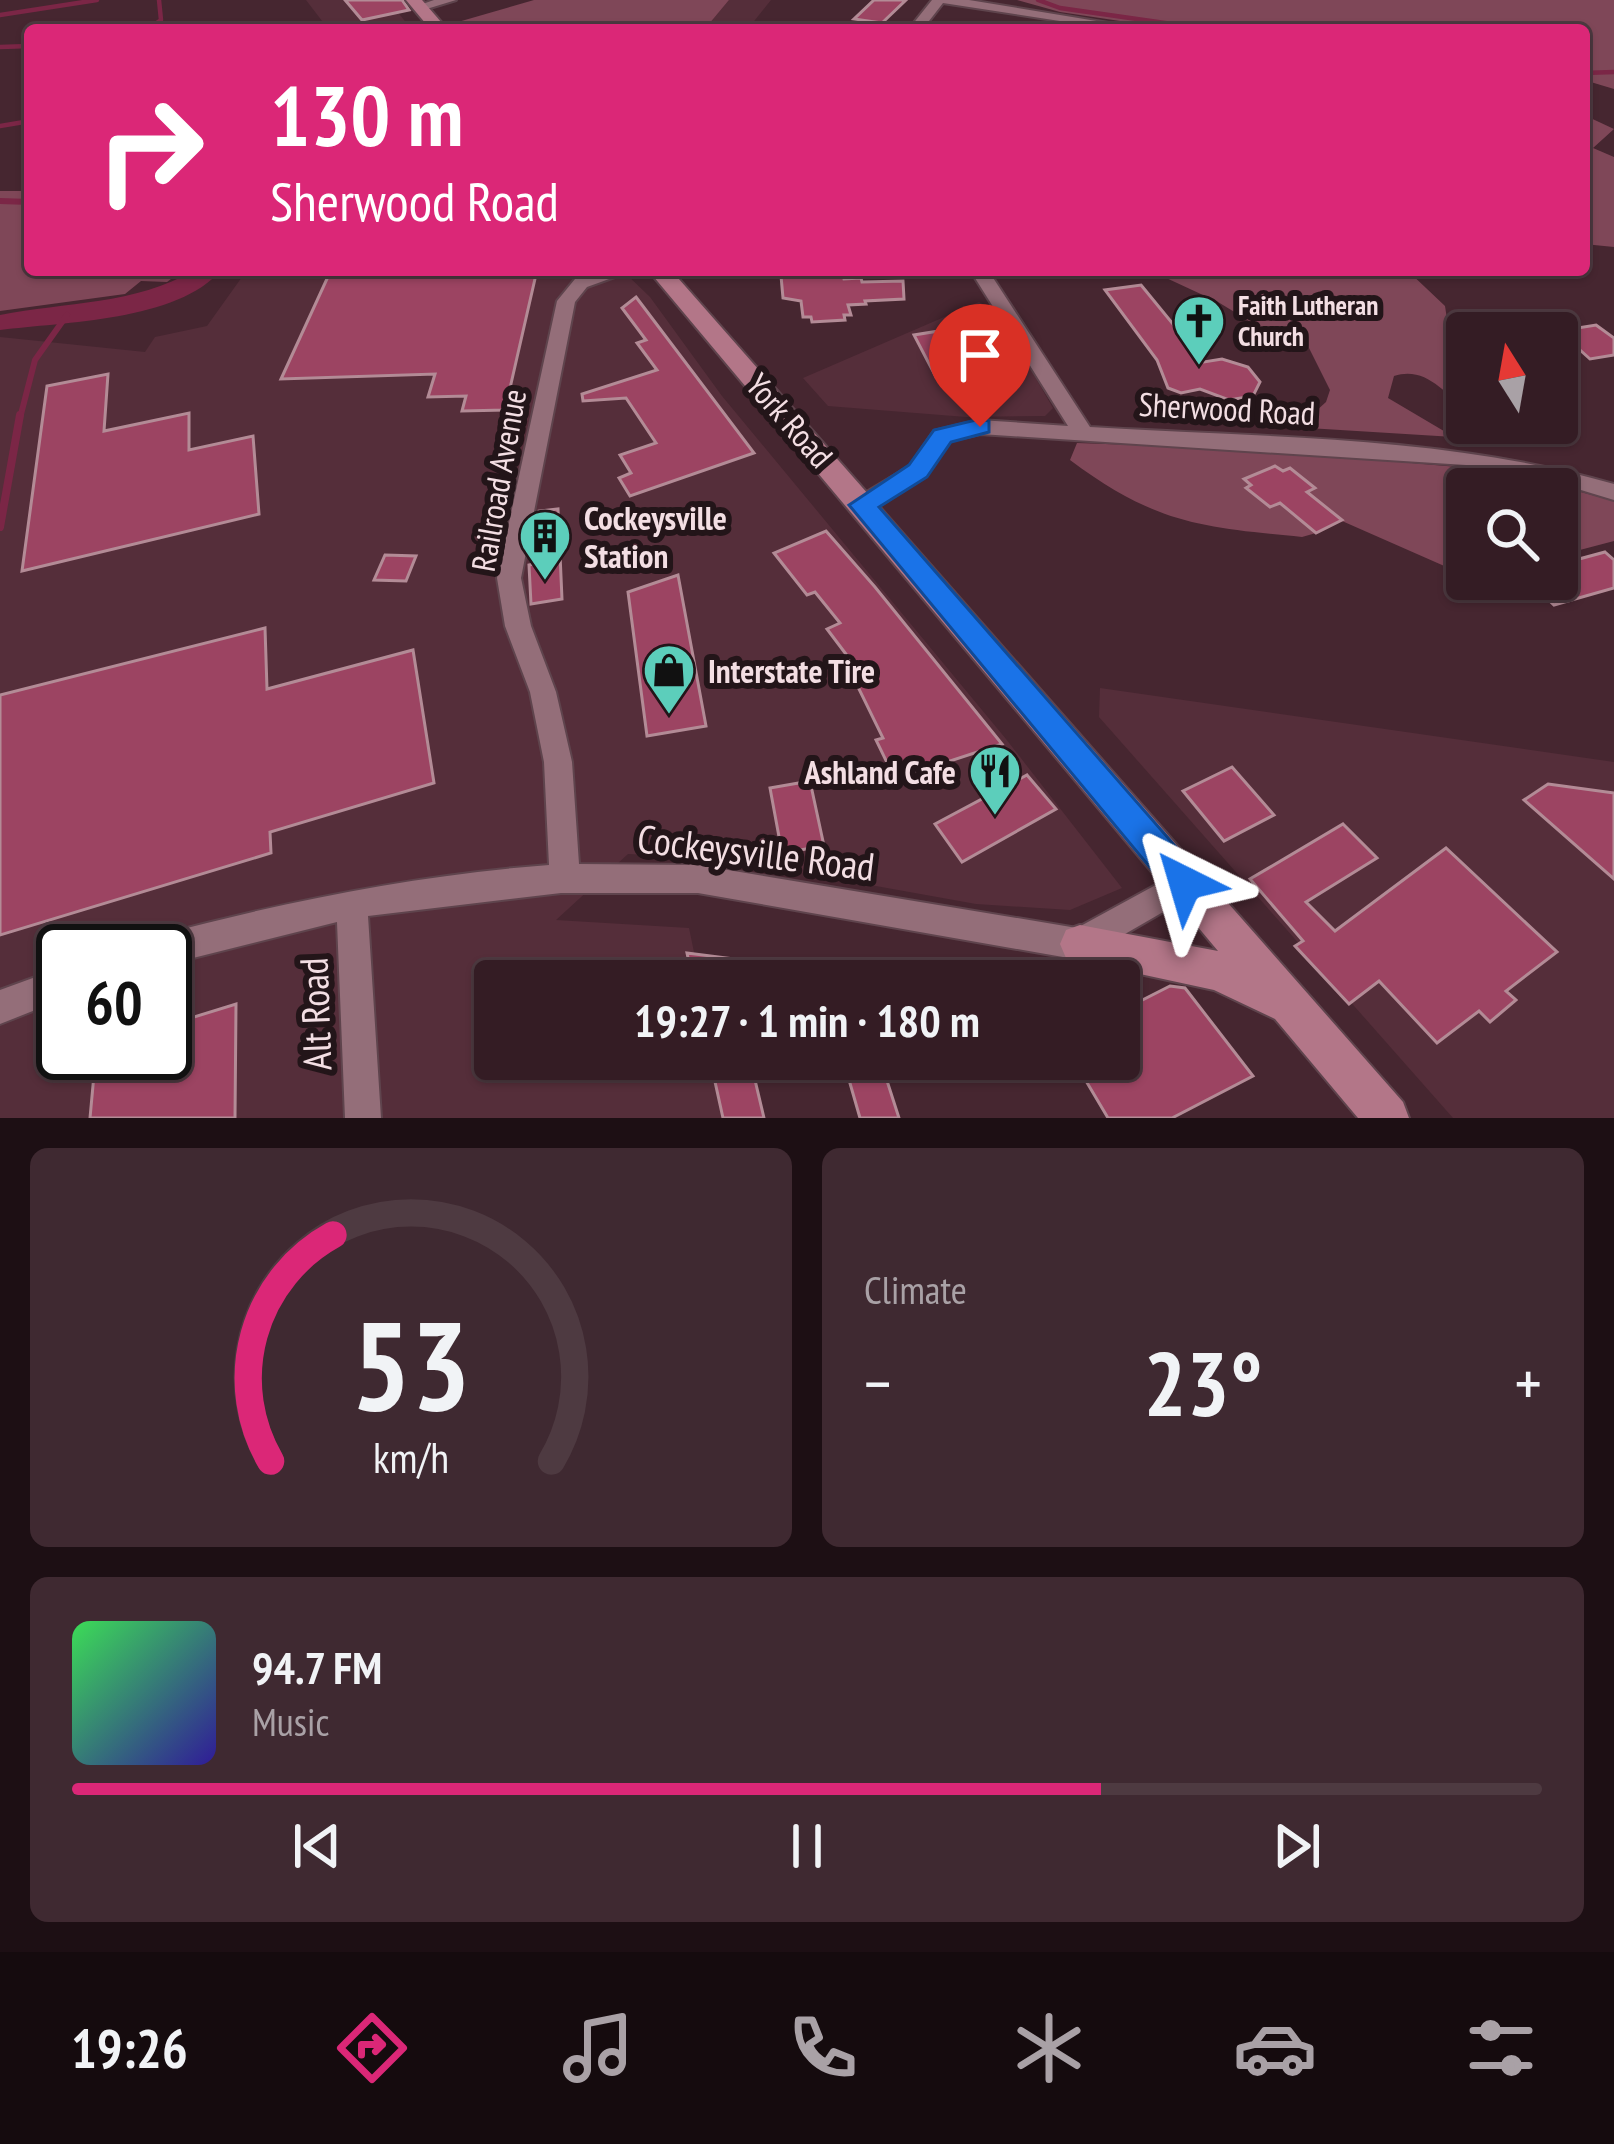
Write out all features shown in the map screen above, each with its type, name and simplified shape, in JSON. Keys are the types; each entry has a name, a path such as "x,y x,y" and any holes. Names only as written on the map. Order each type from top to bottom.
{"main road":[{"name":"York Road","path":"664,276 1387,1118"},
{"path":"1080,944 1218,970 1247,982 1298,1015"}],"street":[{"path":"417,3 450,0"},
{"path":"920,24 941,0 1103,24"},
{"name":"Railroad Avenue","path":"565,880 558,763 543,692 514,613 509,578 566,302 581,284 606,276"},
{"path":"983,276 1083,433"},
{"name":"Sherwood Road","path":"862,505 918,471 934,443 951,431 980,427 1466,458 1539,470 1614,492"},
{"name":"Cockeysville Road","path":"192,942 352,905 565,880 698,879 1080,944"},
{"path":"1080,944 1185,883"},
{"name":"Alt Road","path":"352,905 363,1118"},
{"path":"0,1007 36,993"}],"shaded area":[{"path":"306,0 388,0 407,24 324,24"},
{"path":"534,0 729,0 709,24 458,22"},
{"path":"729,0 771,0 752,24 709,24"},
{"path":"1017,0 1614,0 1614,89 1590,82 1590,24 1140,24"},
{"path":"1590,118 1614,129 1593,148 1614,157 1614,247 1590,245"},
{"path":"0,191 24,191 24,276 175,276 167,282 141,281 125,294 0,311"},
{"path":"182,276 214,276 177,300 149,309 0,330 0,315 124,296"},
{"path":"243,276 628,276 650,297 722,396 1006,739 1122,888 1070,910 976,904 720,858 628,854 556,920 689,928 696,960 474,960 474,1080 719,1080 726,1118 0,1118 0,337 145,352 155,337 207,326"},
{"path":"1162,276 1413,276 1445,306 1446,393 1425,378 1405,374 1394,376 1388,398 1446,437 1308,428 1305,421 1326,402 1330,390 1306,342 1264,330"},
{"path":"979,302 997,312 1053,408 1045,416 966,417 828,406 803,378"},
{"path":"1077,443 1250,449 1469,468 1446,468 1446,567 1342,521 1307,492 1314,488 1275,466 1245,478 1251,485 1247,488 1269,507 1280,503 1316,533 1302,537 1180,519 1128,498 1070,460"},
{"path":"1578,491 1614,501 1614,541 1578,550"},
{"path":"1100,688 1614,762 1614,1118 1453,1118 1099,717"}],"building":[{"path":"345,0 402,0 409,10 362,20"},
{"path":"874,0 906,0 882,23 854,19"},
{"path":"328,276 536,276 505,410 462,411 466,396 428,397 435,374 281,379"},
{"path":"781,276 903,281 904,299 848,305 851,315 844,315 845,320 812,322 811,317 803,317 801,301 783,298"},
{"path":"1141,285 1204,362 1222,359 1248,367 1260,382 1253,396 1229,400 1200,389 1181,393 1168,388 1157,360 1105,290"},
{"path":"636,297 754,453 630,496 619,478 631,473 620,455 656,443 626,398 583,401 582,394 657,370 637,343 646,340 622,308"},
{"path":"1596,325 1614,338 1614,355 1590,359 1578,348 1578,328"},
{"path":"964,327 979,353 970,354 975,371 936,377 914,335"},
{"path":"108,374 104,431 189,413 189,450 253,436 259,514 22,571 47,386"},
{"path":"1275,466 1283,471 1290,468 1315,488 1307,492 1342,520 1316,533 1280,503 1270,507 1246,488 1251,485 1244,479"},
{"path":"558,509 562,599 531,604 529,565 534,564 539,511"},
{"path":"826,531 1002,744 895,779 876,740 883,738 857,685 867,682 827,629 840,623 815,592 807,595 774,553"},
{"path":"1605,552 1614,560 1614,588 1578,598 1578,559"},
{"path":"385,555 416,556 406,581 374,580"},
{"path":"678,575 706,726 647,736 628,592"},
{"path":"265,628 267,689 413,650 434,783 270,832 271,853 0,935 0,695"},
{"path":"1232,767 1274,815 1224,841 1183,791"},
{"name":"Ashland Cafe","path":"1027,775 1056,809 962,862 935,824"},
{"path":"810,781 824,846 782,853 770,788"},
{"path":"1548,784 1614,793 1614,879 1524,800"},
{"path":"1343,824 1377,858 1306,902 1335,931 1446,848 1557,952 1506,991 1516,1000 1490,1022 1479,1011 1437,1043 1379,981 1349,1004 1295,946 1303,941 1250,879"},
{"path":"687,953 735,960 688,960"},
{"path":"1170,986 1185,988 1253,1076 1172,1118 1108,1118 1085,1080 1140,1080 1140,1001"},
{"path":"236,1004 235,1118 90,1118 94,1080 192,1080 192,1018"},
{"path":"715,1080 755,1080 764,1118 723,1118"},
{"path":"849,1080 887,1080 899,1118 860,1118"}],"waterway":[{"path":"0,15 97,0"},
{"path":"155,24 161,20 159,0"},
{"path":"1038,0 1060,8 1172,24"},
{"path":"0,47 24,46"},
{"path":"1590,73 1614,72"},
{"path":"0,126 24,122"},
{"path":"0,201 24,202"},
{"path":"20,418 35,360 67,315"},
{"path":"0,527 20,415"}],"place":[{"name":"Faith Lutheran Church","path":"1199,367"},
{"name":"Cockeysville Station","path":"545,582"},
{"name":"Interstate Tire","path":"669,716"},
{"name":"Ashland Cafe","path":"995,817"}],"route":[{"path":"980,427 942,436 918,471 862,505 1185,883"}]}
